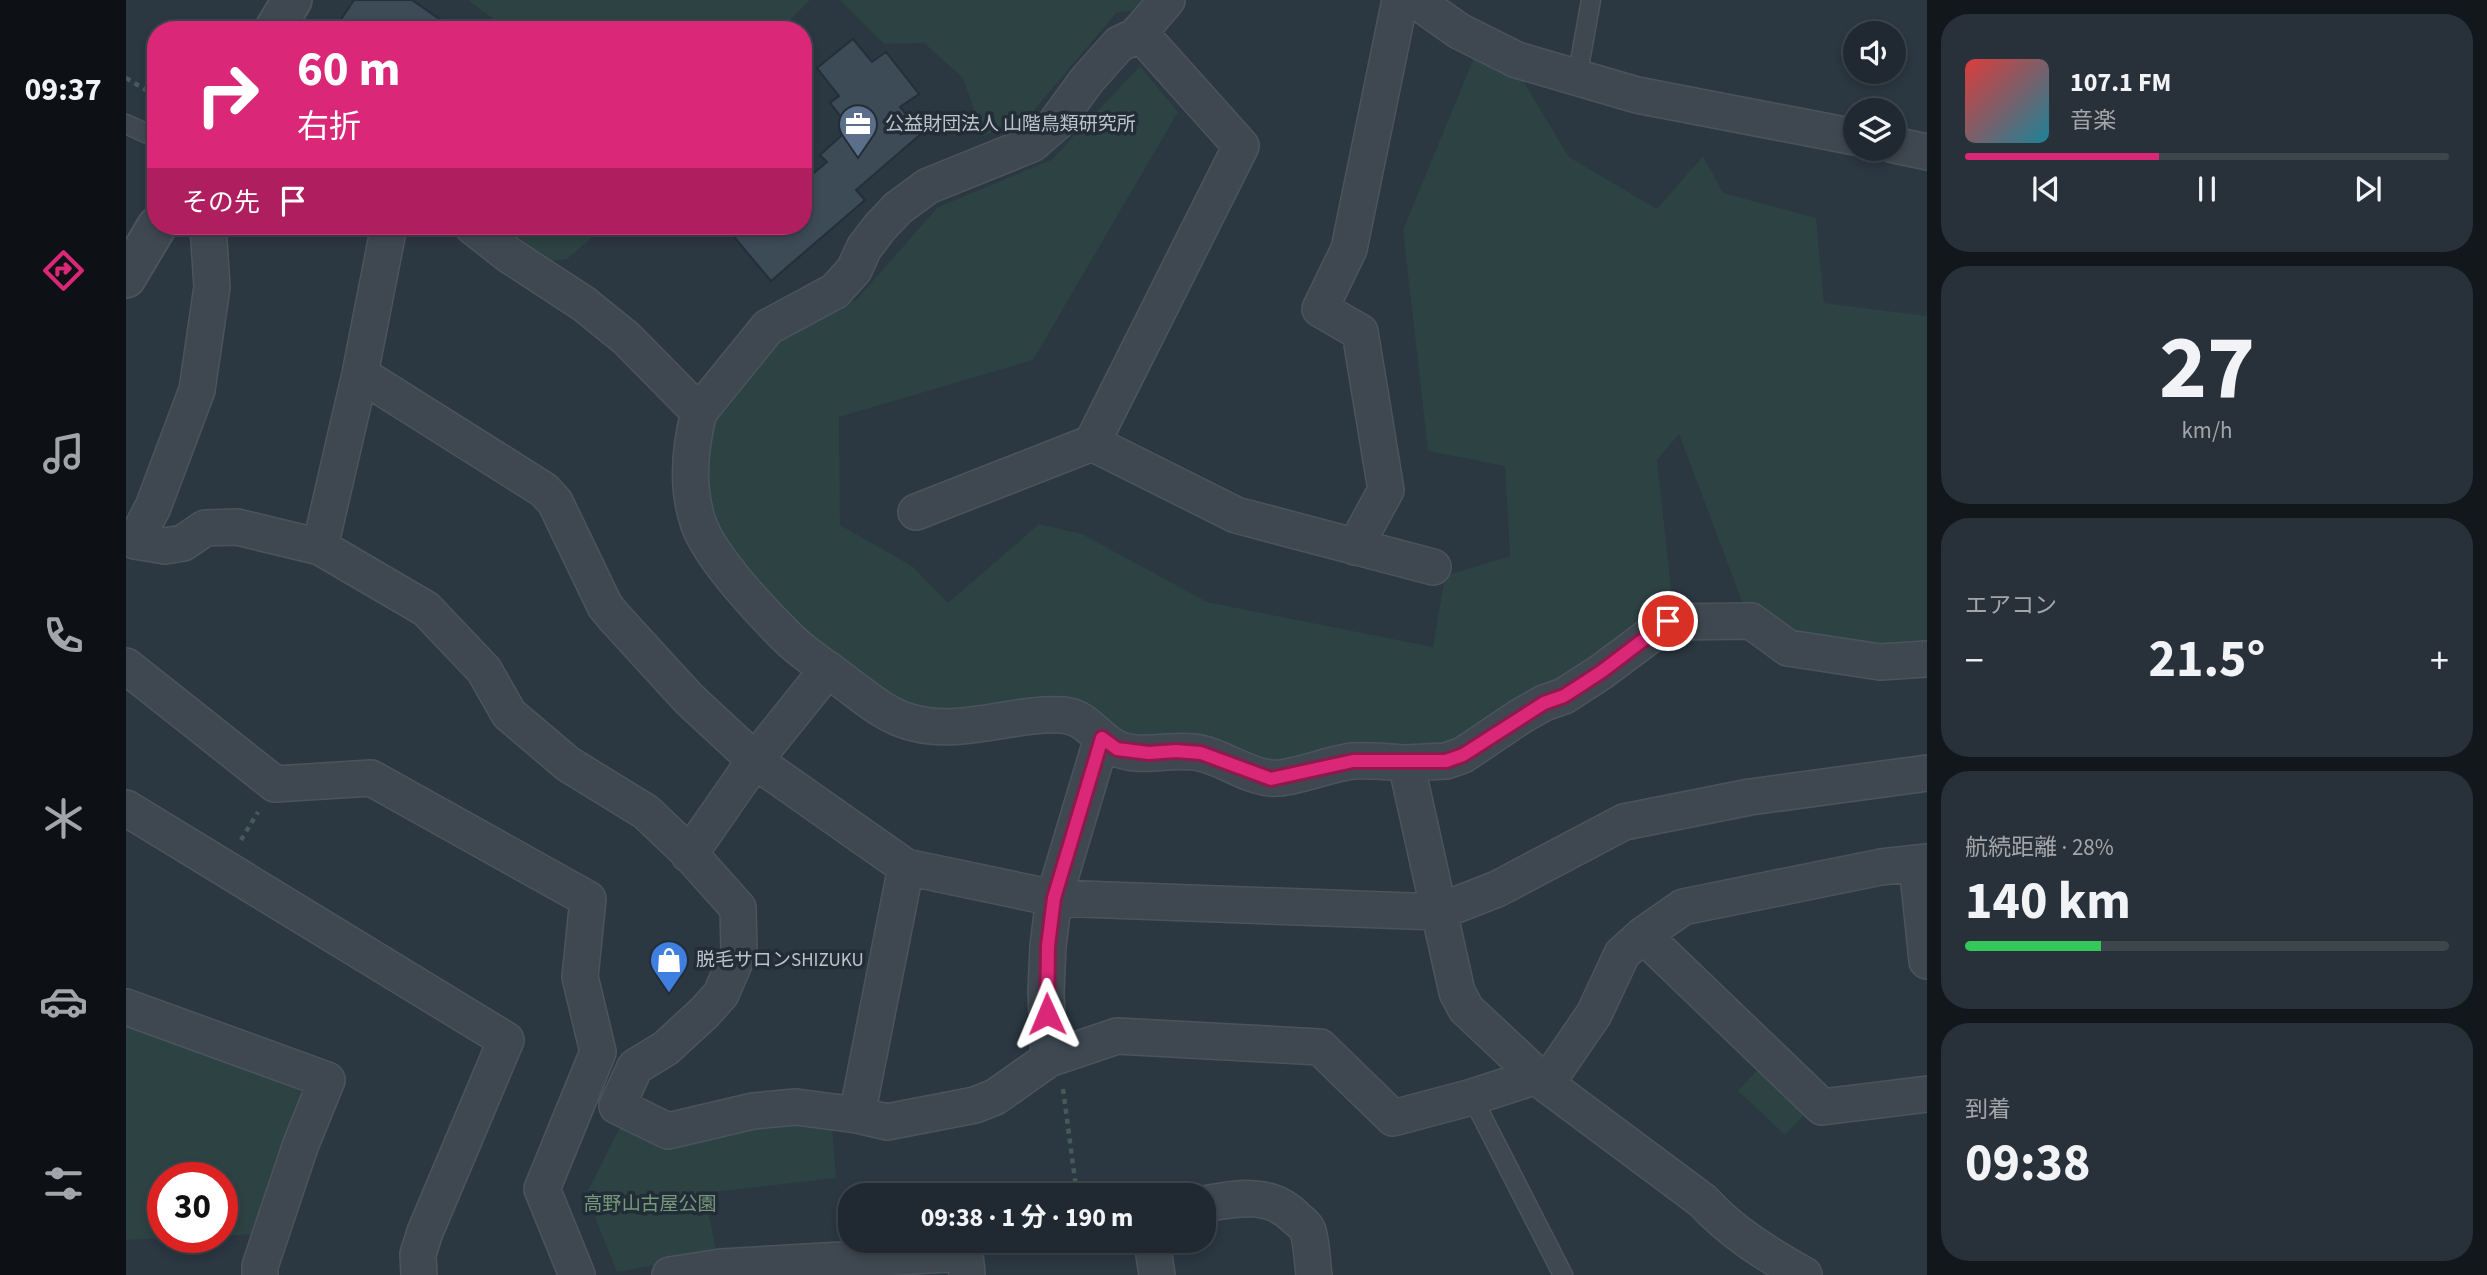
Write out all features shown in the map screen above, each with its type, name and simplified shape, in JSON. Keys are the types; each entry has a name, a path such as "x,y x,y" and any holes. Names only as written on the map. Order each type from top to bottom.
{"street":[{"path":"279,21 292,0"},
{"path":"1167,0 1139,32 1119,44 1087,80 1055,124 1032,144 928,187 898,208 864,248 854,270 835,291 768,327 699,412 691,442 690,464 698,522 708,542 740,584 793,643 876,705 909,722 944,728 1035,716 1065,715 1086,723 1117,749 1149,753 1201,753 1271,779 1353,761 1446,761 1463,755 1521,716 1564,696 1601,672 1668,621 1751,621 1788,648 1880,662 1927,659"},
{"path":"1355,547 1386,490 1360,332 1320,309 1349,249 1400,0"},
{"path":"1415,0 1459,31 1517,60 1637,95 1843,135"},
{"path":"916,512 1092,443 1241,146 1139,32"},
{"path":"1906,148 1927,152"},
{"path":"126,278 152,235"},
{"path":"209,235 212,287 197,390 153,507 135,541 165,546 183,543 205,528 223,526 320,547 426,609 484,670 509,714 568,764 646,813 738,908 739,952 720,994 705,1012 666,1048 635,1067 617,1106 668,1131 753,1111 796,1107 887,1122 975,1105 995,1097 1054,1058 1117,1036 1320,1047 1393,1118 1542,1080 1594,1014 1622,954 1682,907 1881,867 1922,863 1927,961"},
{"path":"320,547 360,374 387,235"},
{"path":"483,235 509,255 561,287 626,338 699,412"},
{"path":"360,374 544,489 555,502 606,606 688,699 755,761 906,867 1054,898 1438,912 1497,889 1624,822 1750,797 1927,773"},
{"path":"1092,443 1236,515 1433,566"},
{"path":"126,666 275,784 370,778 588,899 579,977 598,1052 542,1189 577,1275"},
{"path":"689,855 755,761 828,669"},
{"path":"1054,1058 1046,980 1054,898 1102,738"},
{"path":"1406,763 1457,992 1466,1009 1542,1080 1703,1201 1724,1224 1764,1253 1804,1275"},
{"path":"126,808 506,1041 425,1232 418,1254 419,1275"},
{"path":"857,1115 906,867"},
{"path":"1643,935 1822,1107 1927,1094"},
{"path":"126,1007 327,1080 301,1144 260,1275"},
{"path":"1216,1202 1255,1198 1272,1201 1292,1214 1307,1229 1314,1275"},
{"path":"670,1275 721,1267 965,1253 967,1275"},
{"path":"1154,1253 1157,1275"}],"lane":[{"path":"1577,78 1591,0"},
{"path":"126,124 147,134"},
{"path":"1472,1097 1563,1275"}],"path":[{"path":"126,78 147,91"},
{"path":"225,867 275,784"},
{"path":"1054,1058 1075,1183"}],"green space":[{"path":"468,0 810,0 789,21 495,20"},
{"path":"840,0 1149,0 1140,11 1117,12 1029,116 983,136 963,78 924,43 884,44"},
{"path":"1475,55 1516,69 1569,157 1657,209 1703,156 1723,193 1816,218 1824,303 1927,316 1927,645 1906,646 1800,637 1743,604 1679,434 1657,460 1673,606 1447,750 1275,768 1203,743 910,712 801,635 713,529 703,484 712,418 783,333 857,299 938,207 1051,160 1140,66 1178,112 1033,360 839,417 840,525 912,566 948,603 1039,524 1082,534 1207,602 1433,647 1445,576 1510,556 1505,466 1428,451 1403,230"},
{"path":"510,235 595,235 567,259 548,262"},
{"path":"126,1019 305,1084 257,1234 238,1235 238,1162 147,1162 147,1239 126,1240"},
{"path":"1760,1067 1808,1111 1785,1135 1738,1091"},
{"name":"高野山古屋公園","path":"754,1121 832,1125 836,1178 704,1193 717,1254 617,1272 586,1195 621,1125 660,1147"}],"building":[{"path":"354,0 412,0 442,21 340,21"},
{"name":"公益財団法人 山階鳥類研究所","path":"853,39 872,62 886,52 919,94 900,107 922,133 856,190 865,200 771,281 733,235 812,235 812,174 827,162 820,155 850,128 830,103 839,96 817,68"}],"place":[{"name":"公益財団法人 山階鳥類研究所","path":"858,158"},
{"name":"脱毛サロンSHIZUKU","path":"669,994"}],"route":[{"path":"1047,1014 1048,946 1054,898 1102,738 1117,749 1149,753 1201,753 1271,779 1353,761 1446,761 1463,755 1544,703 1564,696 1601,672 1668,621"}]}
